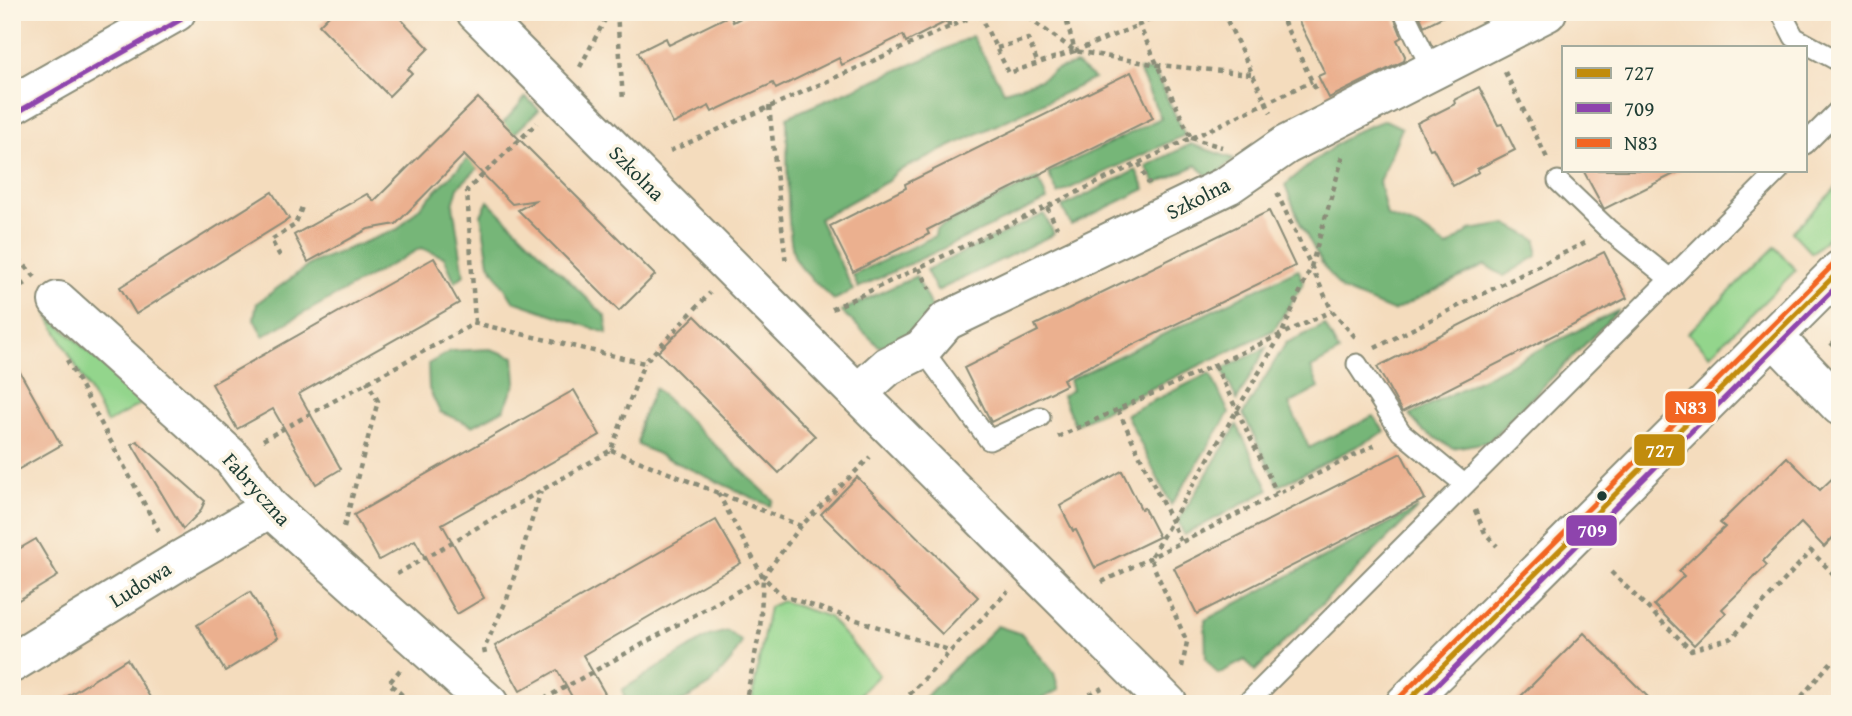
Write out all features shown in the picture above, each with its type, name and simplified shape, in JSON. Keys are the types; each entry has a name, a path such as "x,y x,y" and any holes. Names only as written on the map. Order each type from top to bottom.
{"street":[{"path":"12,105 176,12"},
{"name":"Szkolna","path":"476,12 568,88 858,393 1174,690"},
{"name":"Szkolna","path":"858,393 888,366 922,349 946,321 1228,185 1274,152 1547,12"},
{"path":"1405,704 1840,270"},
{"name":"Fabryczna","path":"42,295 232,458 270,508 489,704"},
{"path":"1773,336 1840,406"},
{"name":"Ludowa","path":"12,663 270,508"}],"lane":[{"path":"1404,12 1433,71"},
{"path":"1781,12 1794,37 1840,62"},
{"path":"1806,143 1840,109"},
{"path":"1246,704 1777,172"},
{"path":"1558,181 1609,230 1670,279"},
{"path":"922,349 989,440 1040,417"},
{"path":"1363,358 1401,432 1464,484"}],"path":[{"path":"475,323 467,190 568,88 609,12"},
{"path":"617,12 623,100"},
{"path":"948,12 949,27"},
{"path":"1020,12 1075,51 1157,65 1252,74"},
{"path":"1064,12 1075,51"},
{"path":"670,151 980,13 1009,73 1075,51 1165,12"},
{"path":"1223,12 1266,103 1274,152 1311,267 1332,311 1363,358 1609,230"},
{"path":"1150,558 1281,335 1311,267 1344,115 1312,81 1279,12"},
{"path":"1139,25 1191,138"},
{"path":"997,48 1028,39 1038,64"},
{"path":"1490,41 1558,181"},
{"path":"832,309 1312,81"},
{"path":"769,106 786,264"},
{"path":"280,256 271,240 295,225 302,208"},
{"path":"12,265 42,295"},
{"path":"397,574 611,450 644,363 713,290"},
{"path":"1048,442 1332,311"},
{"path":"232,458 475,323 644,363"},
{"path":"65,358 177,562"},
{"path":"1215,365 1277,493"},
{"path":"344,528 378,401 367,381"},
{"path":"1118,410 1181,542"},
{"path":"1102,582 1401,432"},
{"path":"611,450 801,526"},
{"path":"534,704 763,577 801,526 875,452"},
{"path":"1464,484 1485,533 1497,546"},
{"path":"486,662 484,649 507,599 542,490"},
{"path":"718,493 763,577 783,596 951,651"},
{"path":"1611,572 1691,650 1732,638 1811,551 1840,581"},
{"path":"1150,558 1187,642 1174,690"},
{"path":"745,704 760,630 763,577"},
{"path":"906,704 909,695 1009,590"},
{"path":"1795,704 1833,660"},
{"path":"1072,704 1104,687"}],"green space":[{"path":"972,36 1004,91 1040,80 1055,70 1076,64 1094,79 896,172 888,181 819,219 853,290 834,300 803,270 792,250 787,117"},
{"path":"1139,70 1154,71 1185,135 1058,194 1048,173 1161,118"},
{"path":"526,97 539,110 458,187 453,205 464,275 455,282 444,257 421,248 263,336 254,319 257,303 312,263 398,229"},
{"path":"1385,120 1402,128 1379,182 1387,216 1419,227 1447,247 1470,230 1507,224 1537,240 1537,256 1504,276 1485,265 1393,311 1342,290 1323,265 1301,225 1285,185 1352,133"},
{"path":"1191,144 1234,159 1211,180 1197,165 1156,184 1146,166"},
{"path":"1136,170 1145,189 1071,225 1062,207"},
{"path":"1038,178 1047,200 858,288 853,275 935,236 936,229"},
{"path":"1840,184 1840,226 1812,253 1792,232"},
{"path":"488,201 606,317 607,333 513,301 489,263 481,215"},
{"path":"1044,214 1054,234 937,291 926,270"},
{"path":"1775,247 1796,270 1710,355 1688,333"},
{"path":"1298,269 1304,282 1274,330 1075,425 1062,396 1072,390 1069,380"},
{"path":"916,276 937,319 880,347 841,311"},
{"path":"1619,310 1488,442 1453,448 1423,431 1409,415"},
{"path":"47,314 144,402 107,423"},
{"path":"1325,325 1339,352 1311,368 1319,388 1289,404 1309,448 1373,416 1385,432 1279,486 1243,414 1286,343"},
{"path":"1266,348 1237,400 1222,369"},
{"path":"490,349 514,357 516,382 504,409 473,426 440,412 429,389 428,364 451,351"},
{"path":"1210,373 1229,413 1171,505 1126,414"},
{"path":"655,388 773,500 770,506 638,445 640,423"},
{"path":"1237,425 1269,490 1184,535 1178,521"},
{"path":"1418,508 1255,671 1245,660 1218,674 1206,659 1205,620"},
{"path":"782,601 829,617 879,675 850,704 751,704 769,607"},
{"path":"997,626 1022,634 1054,673 1059,690 1032,704 918,704"},
{"path":"728,631 742,642 731,661 710,685 678,704 627,704 622,690 709,636"}],"building":[{"path":"332,12 394,12 429,48 408,69 412,73 389,96 319,25"},
{"path":"752,12 965,12 906,42 903,35 842,65 839,58 776,89 773,83 712,112 709,106 673,124 638,52 666,38 669,45 730,15 733,22"},
{"path":"1294,12 1392,12 1402,37 1397,40 1405,56 1404,61 1329,98 1318,76 1325,73"},
{"path":"1418,12 1452,12 1424,26"},
{"path":"1131,72 1153,118 927,230 929,234 853,272 830,226 906,188 905,184"},
{"path":"1479,87 1498,125 1502,124 1515,150 1477,169 1479,172 1453,186 1417,123 1455,104 1454,100"},
{"path":"478,98 655,275 619,311 518,210 537,200 512,204 464,155 396,224 368,229 308,262 294,235 367,194 374,201"},
{"path":"1584,172 1678,172 1604,209"},
{"path":"272,192 289,219 136,314 120,287"},
{"path":"1269,211 1295,266 1063,379 1066,385 991,422 964,368 1038,331 1035,325"},
{"path":"1604,252 1627,298 1402,412 1377,367"},
{"path":"434,258 459,303 299,394 341,469 316,484 273,409 237,429 212,384"},
{"path":"695,316 815,436 779,473 658,352"},
{"path":"12,358 61,445 12,473"},
{"path":"574,390 600,435 442,524 484,598 457,614 415,540 379,560 354,515"},
{"path":"137,441 205,501 200,512 183,529 132,444"},
{"path":"1401,453 1425,499 1197,614 1174,568"},
{"path":"1787,457 1820,490 1840,471 1840,530 1824,547 1801,523 1763,561 1767,565 1722,609 1726,613 1694,645 1654,605 1684,576 1679,571 1725,527 1720,523"},
{"path":"1122,471 1159,537 1095,568 1076,530 1073,531 1060,506"},
{"path":"857,477 978,597 942,634 821,514"},
{"path":"716,520 741,563 583,655 611,704 576,704 557,670 520,691 495,646"},
{"path":"36,539 58,576 12,604 12,553"},
{"path":"250,592 278,638 225,671 197,625"},
{"path":"1584,633 1655,704 1513,704"},
{"path":"127,659 154,704 55,704"}],"transit line":[{"name":"709","path":"16,113 180,20"},
{"name":"N83","path":"1399,698 1834,264"},
{"name":"727","path":"1405,704 1840,270"},
{"name":"709","path":"1418,704 1840,283"}]}
